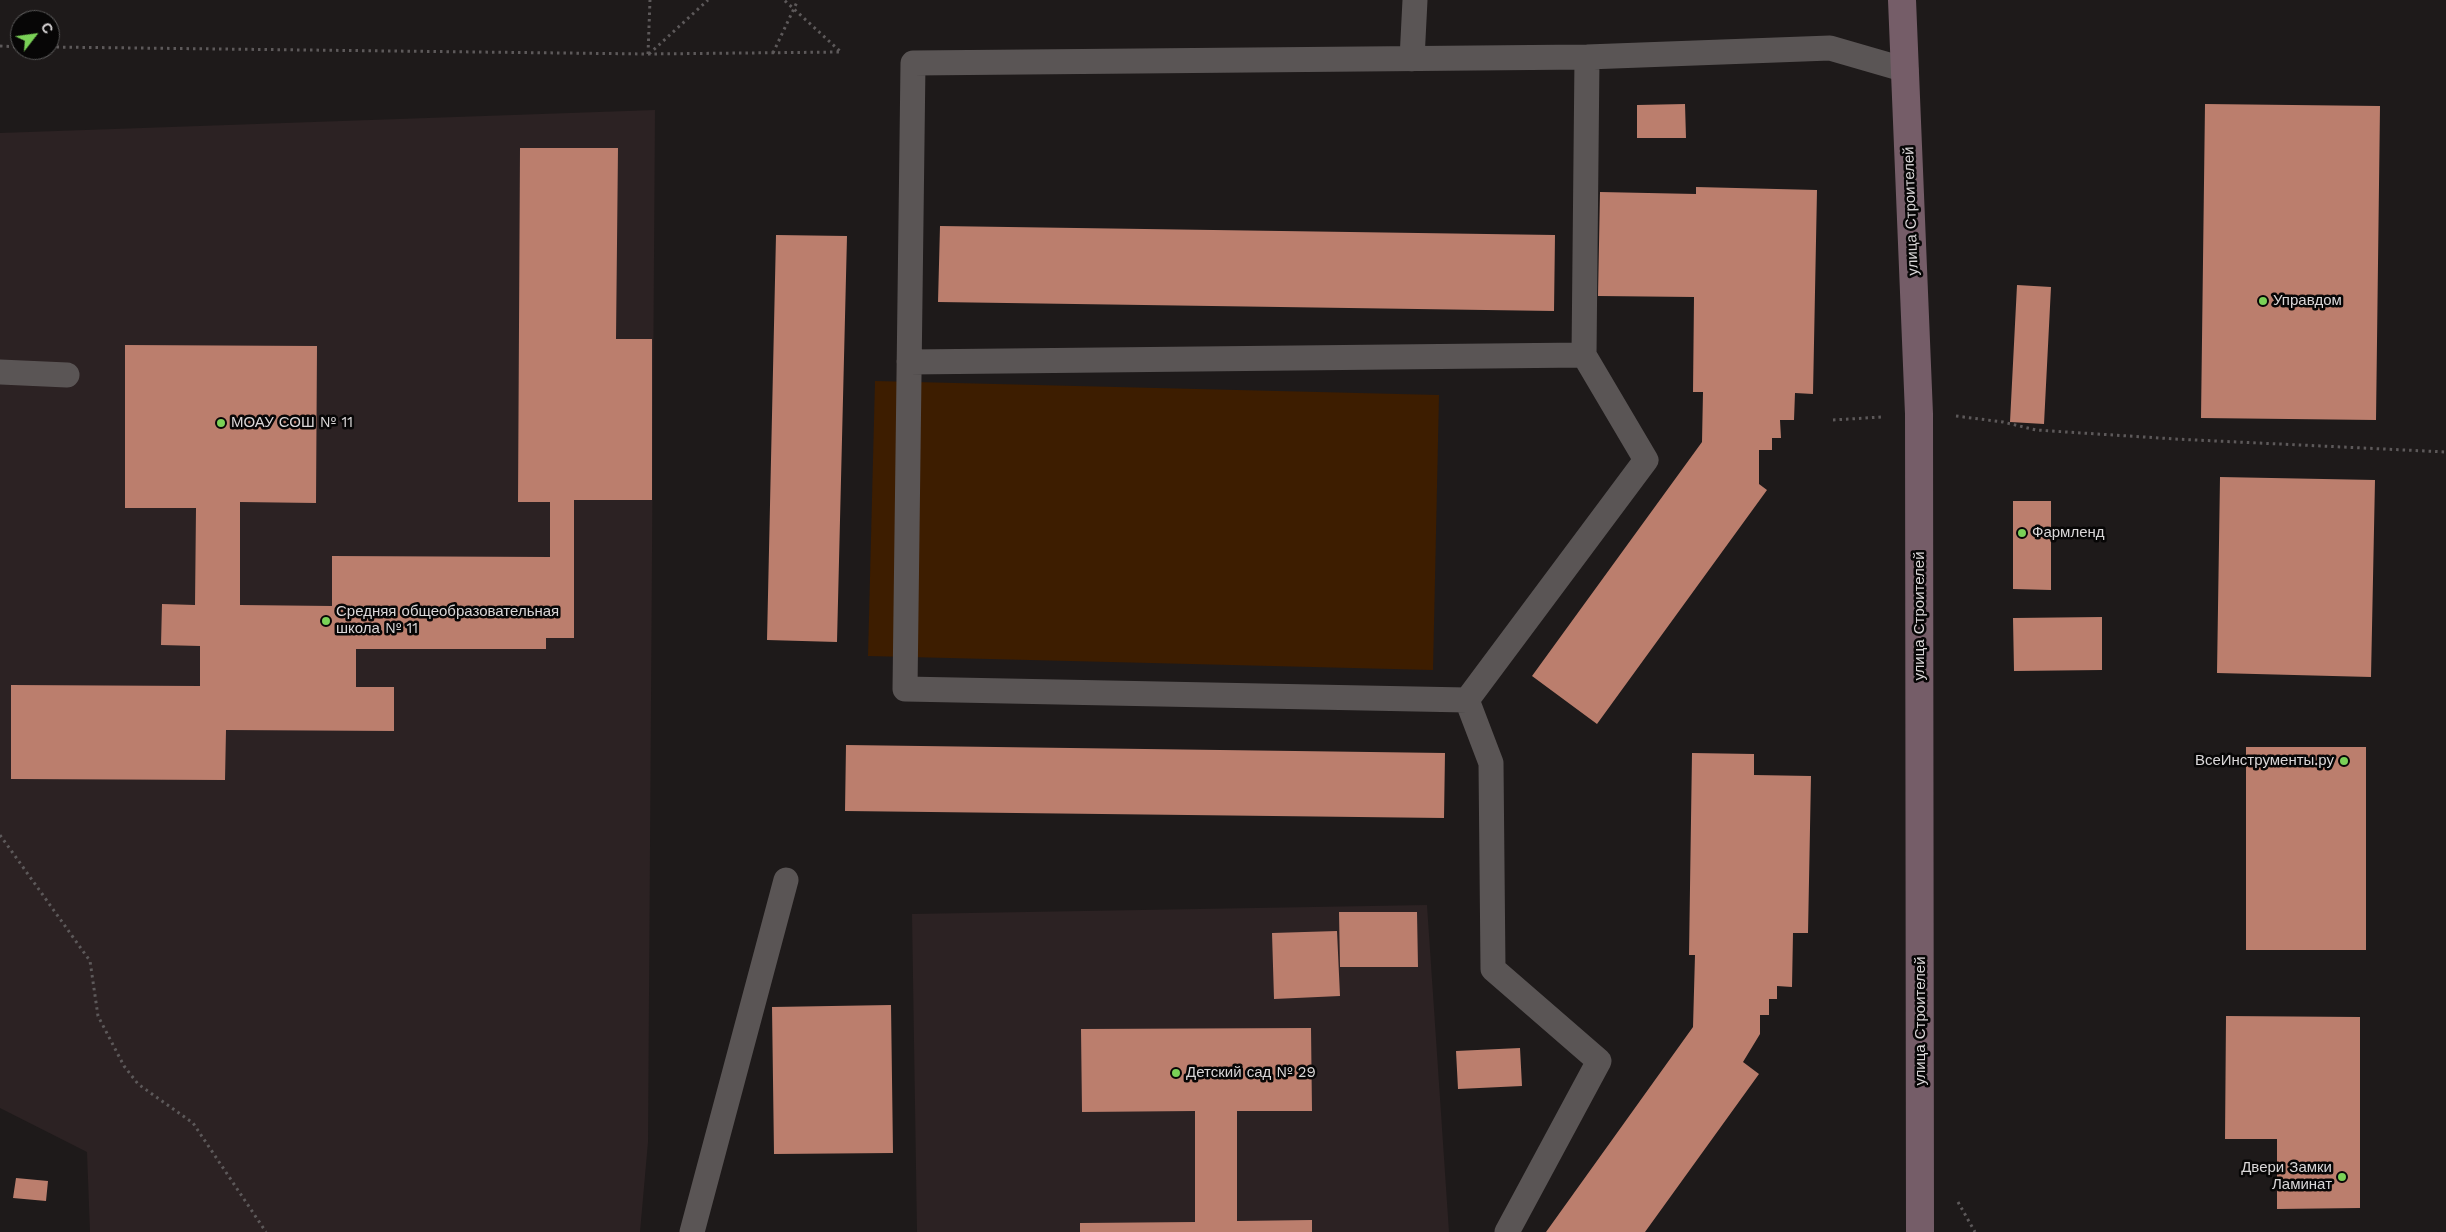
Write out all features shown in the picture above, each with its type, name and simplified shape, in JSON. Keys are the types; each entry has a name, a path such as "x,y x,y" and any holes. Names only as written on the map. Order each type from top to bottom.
{"main road":[{"name":"улица Строителей","path":"1902,0 1919,414 1920,1232"}],"lane":[{"path":"1412,59 1415,0"},
{"path":"1467,700 905,689 912,63 1587,57 1830,48 1906,70"},
{"path":"1467,700 1646,460 1584,354 1587,57"},
{"path":"909,362 1584,354"},
{"path":"0,372 67,375"},
{"path":"1467,700 1491,763 1493,969 1599,1061 1507,1232"},
{"path":"692,1232 786,880"}],"path":[{"path":"648,54 650,0"},
{"path":"648,54 708,0"},
{"path":"60,47 648,54 841,52 784,0"},
{"path":"772,52 798,0"},
{"path":"1833,420 1919,414 1956,416 2036,430 2446,452"},
{"path":"0,835 90,962 98,1016 124,1066 138,1084 193,1123 266,1232"}],"shaded area":[{"name":"Средняя общеобразовательная школа № 11","path":"655,110 648,1142 640,1232 90,1232 87,1152 0,1108 0,133"},
{"path":"875,381 1439,395 1433,670 868,656"},
{"name":"Детский сад № 29","path":"1427,905 1449,1232 917,1232 912,914"}],"building":[{"path":"1685,104 1686,138 1637,138 1637,105"},
{"path":"2205,104 2380,106 2376,420 2201,418"},
{"name":"МОАУ СОШ № 11","path":"520,148 618,148 616,339 652,339 652,500 574,500 574,638 546,638 546,649 356,649 356,687 394,687 394,731 226,730 225,780 11,779 11,685 200,686 200,646 161,645 162,604 195,605 196,508 125,508 125,345 317,346 316,503 240,502 240,605 332,606 332,556 550,557 550,502 518,502"},
{"path":"1696,187 1817,190 1813,394 1795,393 1794,420 1780,420 1781,438 1772,438 1772,450 1759,450 1759,484 1767,490 1597,724 1532,676 1702,442 1703,392 1693,392 1694,297 1598,296 1600,192 1696,194"},
{"path":"940,226 1555,235 1554,311 938,302"},
{"path":"776,235 847,236 837,642 767,640"},
{"path":"2017,285 2051,287 2044,424 2010,422"},
{"path":"2220,477 2375,480 2371,677 2217,673"},
{"path":"2013,501 2051,501 2051,590 2013,589"},
{"path":"2102,617 2102,670 2014,671 2013,618"},
{"path":"846,745 1445,753 1444,818 845,811"},
{"path":"2246,747 2366,747 2366,950 2246,950"},
{"path":"1692,753 1754,754 1754,775 1811,776 1808,933 1793,933 1792,987 1777,986 1777,999 1769,999 1769,1015 1760,1015 1760,1034 1743,1062 1759,1074 1645,1232 1546,1232 1693,1027 1695,955 1689,955"},
{"path":"1339,912 1417,912 1418,967 1340,967"},
{"path":"1337,931 1340,996 1274,999 1272,933"},
{"path":"891,1005 893,1153 774,1154 772,1007"},
{"path":"2226,1016 2360,1017 2360,1208 2277,1209 2277,1139 2225,1139"},
{"path":"1311,1028 1312,1111 1237,1111 1237,1221 1312,1220 1312,1232 1080,1232 1080,1223 1195,1222 1195,1111 1082,1112 1081,1029"},
{"path":"1520,1048 1522,1086 1458,1089 1456,1051"},
{"path":"16,1178 48,1181 46,1201 13,1198"}],"place":[{"name":"Управдом","path":"2263,301"},
{"name":"МОАУ СОШ № 11","path":"221,423"},
{"name":"Фармленд","path":"2022,533"},
{"name":"Средняя общеобразовательная школа № 11","path":"326,621"},
{"name":"ВсеИнструменты.ру","path":"2344,761"},
{"name":"Детский сад № 29","path":"1176,1073"},
{"name":"Двери Замки Ламинат","path":"2342,1177"}]}
